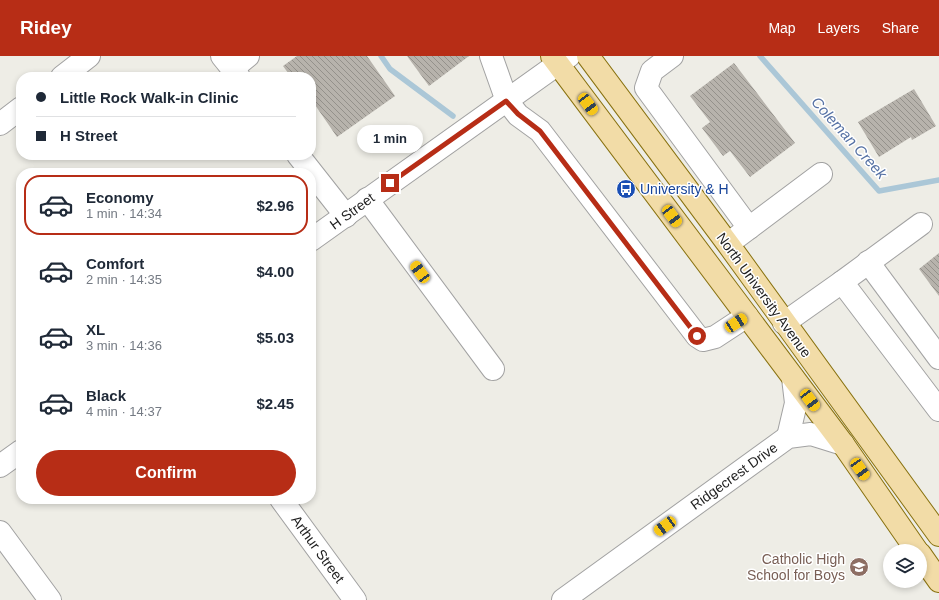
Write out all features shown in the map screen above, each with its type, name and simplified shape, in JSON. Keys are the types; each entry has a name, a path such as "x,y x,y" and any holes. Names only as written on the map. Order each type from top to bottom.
{"main road":[{"name":"North University Avenue","path":"588,56 938,530"},
{"name":"North University Avenue","path":"560,59 747,316 843,444 913,544"},
{"path":"927,564 939,580"}],"street":[{"path":"68,72 89,56"},
{"path":"491,56 506,101 518,114 540,131 697,336 703,340 715,337 747,316"},
{"path":"672,56 652,71 646,88 749,228"},
{"name":"H Street","path":"316,237 506,101 560,59"},
{"path":"0,124 16,112"},
{"path":"302,160 308,168"},
{"path":"728,244 821,174"},
{"path":"316,178 346,216"},
{"path":"367,199 493,369"},
{"path":"784,323 921,224"},
{"path":"868,262 939,358"},
{"path":"842,282 939,410"},
{"name":"Ridgecrest Drive","path":"788,437 796,403 794,378"},
{"name":"Ridgecrest Drive","path":"563,600 788,437 811,434 843,444"},
{"path":"0,466 16,455"},
{"name":"Arthur Street","path":"285,504 355,600"},
{"path":"0,532 50,600"}],"building":[{"path":"297,56 367,56 395,96 337,137 316,106 316,72 287,72 283,66"},
{"path":"407,56 469,56 429,86"},
{"path":"734,63 795,143 750,177 730,151 723,156 702,128 710,122 690,96"},
{"path":"914,89 936,126 912,140 911,137 879,157 858,122"},
{"path":"939,253 939,296 919,269"}],"waterway":[{"name":"Coleman Creek","path":"381,56 390,69 453,116"},
{"name":"Coleman Creek","path":"760,56 879,191 939,180"}],"place":[{"name":"University & H","path":"626,189"},
{"name":"Catholic High School for Boys","path":"859,567"}],"route":[{"path":"390,183 506,101 518,114 540,131 697,336"}]}
